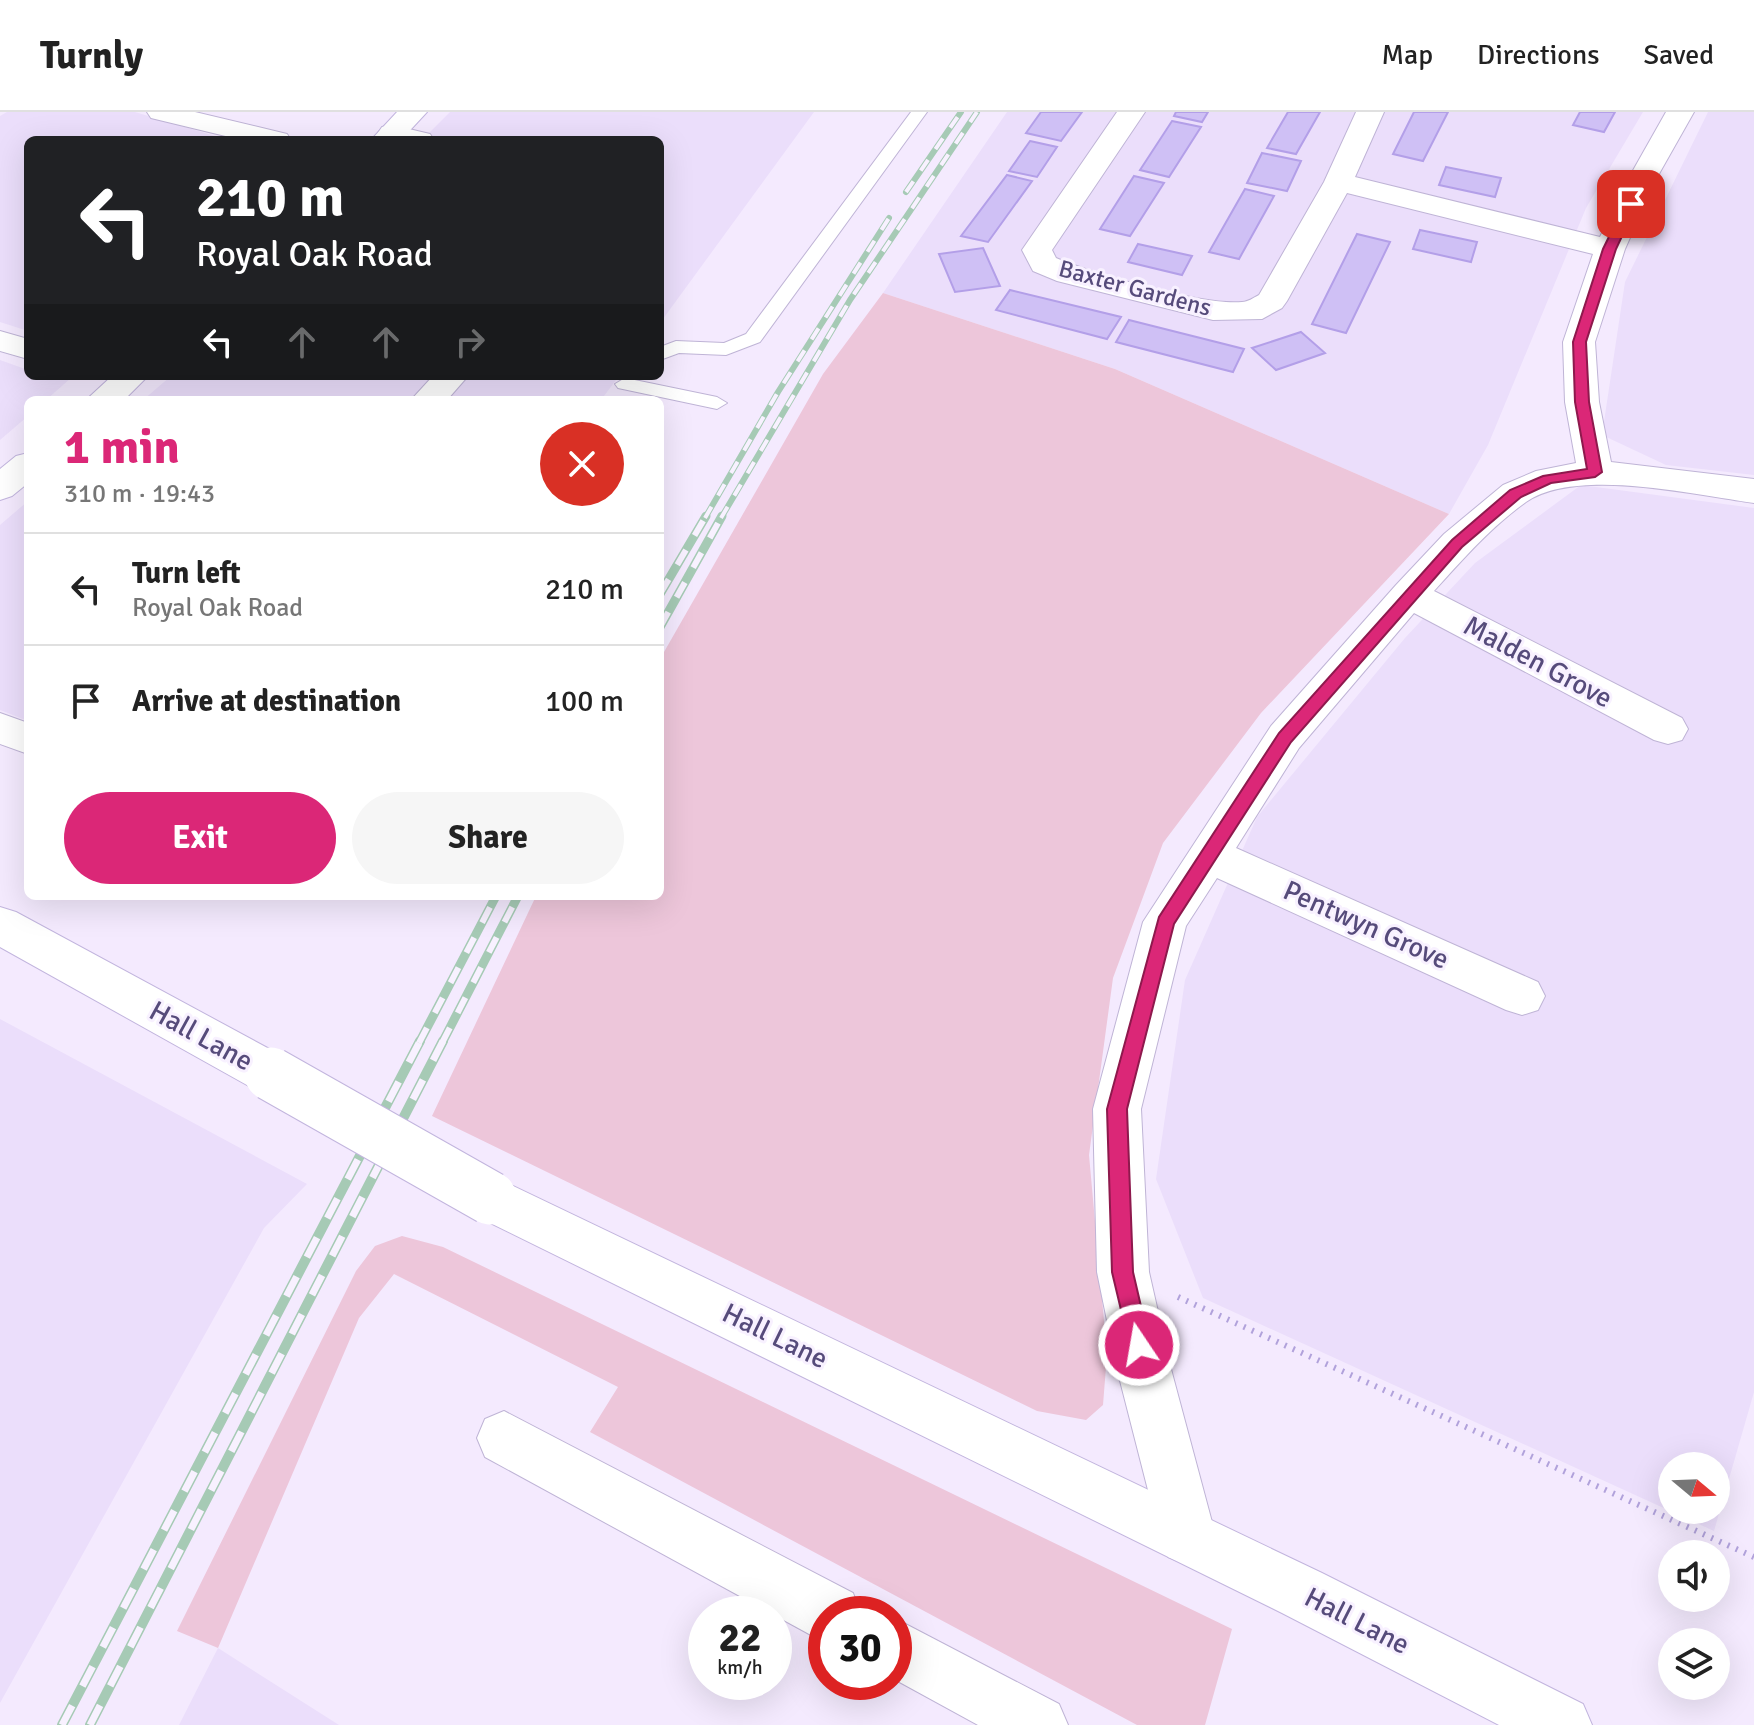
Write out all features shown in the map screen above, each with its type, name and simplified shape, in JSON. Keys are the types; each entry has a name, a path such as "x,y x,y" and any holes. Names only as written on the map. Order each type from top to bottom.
{"street":[{"path":"161,112 260,136"},
{"path":"389,136 413,112"},
{"name":"Baxter Gardens","path":"1131,112 1037,250 1044,264 1068,274 1213,311 1251,312 1271,301 1338,182 1370,112"},
{"path":"1595,472 1582,402 1579,342 1610,249 1641,181 1680,112"},
{"path":"1338,182 1610,249"},
{"path":"0,341 24,348"},
{"path":"108,396 127,380"},
{"path":"432,396 448,380"},
{"path":"1188,1537 1144,1369 1123,1272 1117,1109 1165,922 1285,737 1457,543 1515,493 1548,479 1595,472 1754,491"},
{"name":"Malden Grove","path":"1409,594 1668,729"},
{"path":"0,728 24,737"},
{"name":"Pentwyn Grove","path":"1209,855 1522,996"},
{"name":"Hall Lane","path":"0,925 490,1198 1188,1537 1562,1725"},
{"path":"504,1438 808,1601"},
{"path":"912,1657 1038,1725"}],"lane":[{"path":"664,352 676,347 726,349 753,338 919,112"},
{"path":"623,387 717,403"}],"path":[{"path":"1123,1272 1754,1557"}],"shaded area":[{"path":"7,112 135,112 215,136 24,136 24,330 0,322 0,116"},
{"path":"450,112 814,112 664,318 664,136 426,136"},
{"path":"1007,112 1643,112 1586,208 1488,445 1449,514 1115,369 883,293"},
{"path":"1708,112 1754,112 1754,475 1666,465 1602,435 1625,282"},
{"path":"883,293 1115,369 1449,514 1261,713 1163,843 1113,978 1089,1155 1107,1354 1103,1405 1086,1420 1037,1411 432,1116 534,900 664,900 664,652 823,374"},
{"path":"0,360 24,369 24,380 69,380 51,396 24,396 24,419 0,440"},
{"path":"166,380 616,380 604,396 148,396"},
{"path":"1581,485 1754,508 1754,1392 1730,1475 1730,1452 1658,1452 1658,1505 1203,1298 1156,1179 1185,980 1257,817 1405,638 1475,563"},
{"path":"24,504 24,719 0,710 0,525"},
{"path":"0,1019 307,1184 264,1228 0,1703"},
{"path":"402,1236 443,1247 1232,1629 1205,1725 1137,1725 912,1604 912,1596 896,1596 590,1432 618,1387 394,1274 359,1318 218,1648 177,1631 356,1271 375,1246"},
{"path":"1699,1524 1716,1524 1714,1531"},
{"path":"218,1648 339,1725 179,1725"}],"building":[{"path":"1041,112 1082,112 1061,141 1026,133"},
{"path":"1176,112 1208,112 1202,122 1174,116"},
{"path":"1288,112 1320,112 1296,154 1267,148"},
{"path":"1414,112 1448,112 1423,161 1393,154"},
{"path":"1580,112 1615,112 1604,132 1573,125"},
{"path":"1172,121 1201,127 1169,177 1140,170"},
{"path":"1030,141 1057,147 1037,177 1009,171"},
{"path":"1262,153 1301,161 1287,191 1247,183"},
{"path":"1446,167 1501,178 1495,197 1439,185"},
{"path":"1007,175 1032,181 988,242 961,236"},
{"path":"1134,176 1164,183 1130,236 1100,229"},
{"path":"1245,189 1274,196 1239,259 1209,252"},
{"path":"1420,230 1477,242 1471,262 1413,249"},
{"path":"1357,234 1390,242 1346,333 1312,324"},
{"path":"1138,244 1192,256 1182,275 1128,262"},
{"path":"983,248 1000,286 955,292 939,254"},
{"path":"1010,290 1121,317 1107,339 996,310"},
{"path":"1129,320 1244,349 1233,372 1116,342"},
{"path":"1301,332 1325,353 1276,370 1252,348"}],"railway":[{"path":"906,192 961,112"},
{"path":"721,518 850,300 977,112"},
{"path":"705,518 778,392 889,218"},
{"path":"664,587 706,516"},
{"path":"664,620 722,516"},
{"path":"419,1043 494,900"},
{"path":"442,1043 516,900"},
{"path":"62,1725 420,1041"},
{"path":"90,1725 443,1041"}],"route":[{"path":"1139,1345 1123,1272 1117,1109 1165,922 1285,737 1457,543 1515,493 1548,479 1595,472 1582,402 1579,342 1610,249 1631,204"}]}
